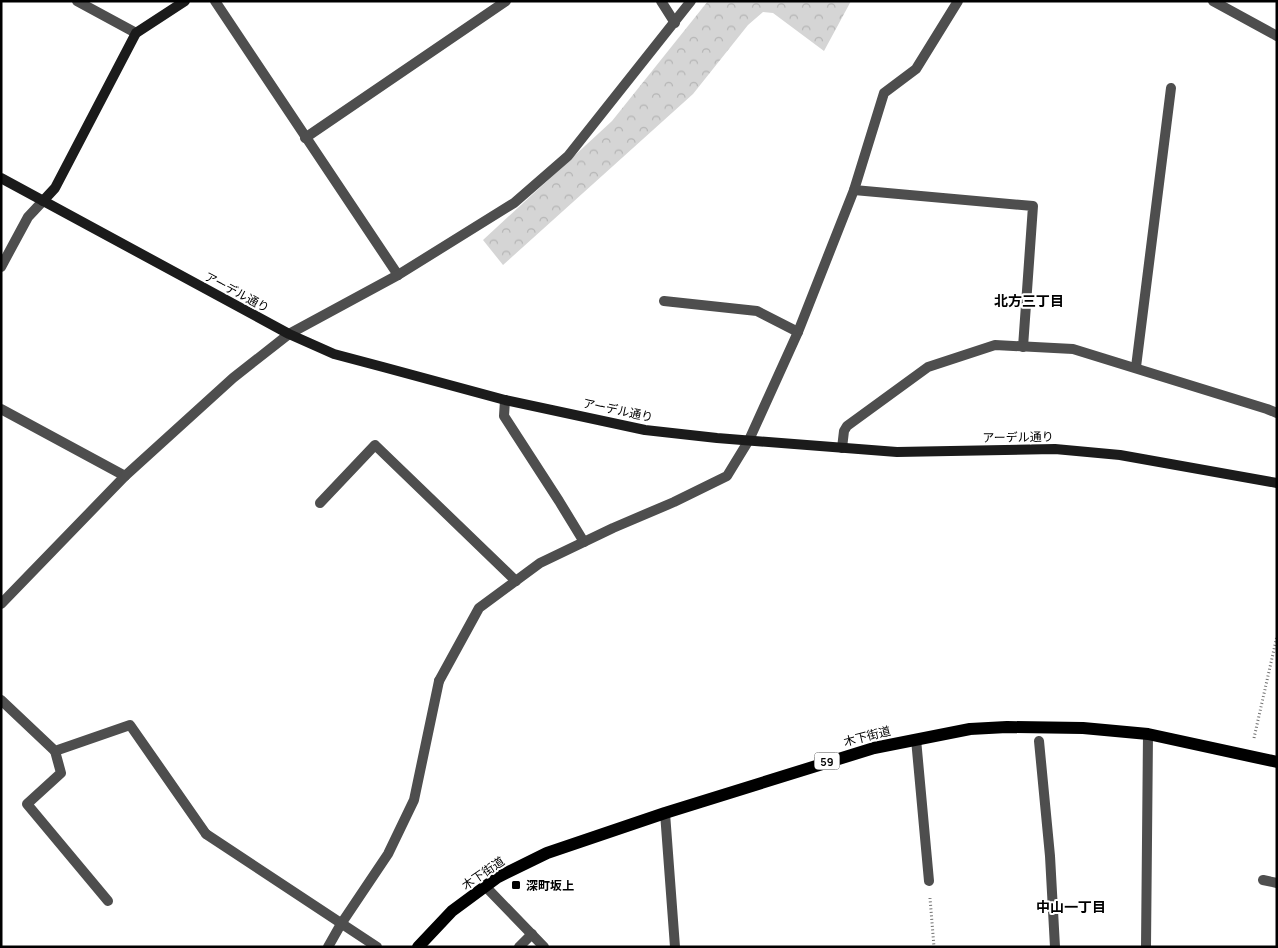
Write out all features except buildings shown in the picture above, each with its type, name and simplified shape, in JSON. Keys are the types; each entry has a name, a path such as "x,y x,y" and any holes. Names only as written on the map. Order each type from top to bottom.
{"main road":[{"name":"木下街道","path":"418,947 452,911 485,886 498,877 547,853 665,813 874,748 970,729 1007,727 1084,728 1148,734 1277,762"}],"street":[{"path":"77,1 136,33"},
{"path":"1,267 28,217 55,188 136,33 184,1"},
{"path":"215,1 398,275"},
{"path":"305,138 506,1"},
{"path":"661,1 675,23"},
{"path":"1,604 125,476 233,378 289,334 398,275 514,203 568,156 692,1"},
{"path":"328,947 341,924 388,854 414,800 438,681 479,608 540,563 727,476 749,440 798,332 854,190 884,93 916,69 958,1"},
{"path":"1213,1 1277,36"},
{"path":"1136,367 1171,88"},
{"name":"アーデル通り","path":"1,178 289,334 334,354 504,400 646,430 717,438 897,452 1055,449 1120,456 1277,483"},
{"path":"854,190 1033,206 1023,347"},
{"path":"664,301 757,311 798,332"},
{"path":"842,448 844,431 847,426 928,367 996,346 1073,349 1136,367 1277,413"},
{"path":"504,400 504,416 560,501 584,542"},
{"path":"1,408 125,476"},
{"path":"320,503 374,445 516,581"},
{"path":"1,700 55,751 61,773 27,804 108,901"},
{"path":"55,751 130,725 206,834 377,947"},
{"path":"1146,947 1148,734"},
{"path":"916,739 929,881"},
{"path":"1039,741 1050,856 1055,947"},
{"path":"665,813 675,947"},
{"path":"1264,880 1277,883"},
{"path":"485,886 544,947"},
{"path":"518,947 532,934"}],"path":[{"path":"1250,756 1277,636"},
{"path":"929,881 934,947"}],"green space":[{"path":"708,1 851,1 824,51 773,13 763,12 748,25 693,94 503,265 483,240 612,121"}],"place":[{"name":"深町坂上","path":"516,885"}],"district":[{"name":"北方三丁目","path":"1029,300"},
{"name":"中山一丁目","path":"1071,906"}]}
